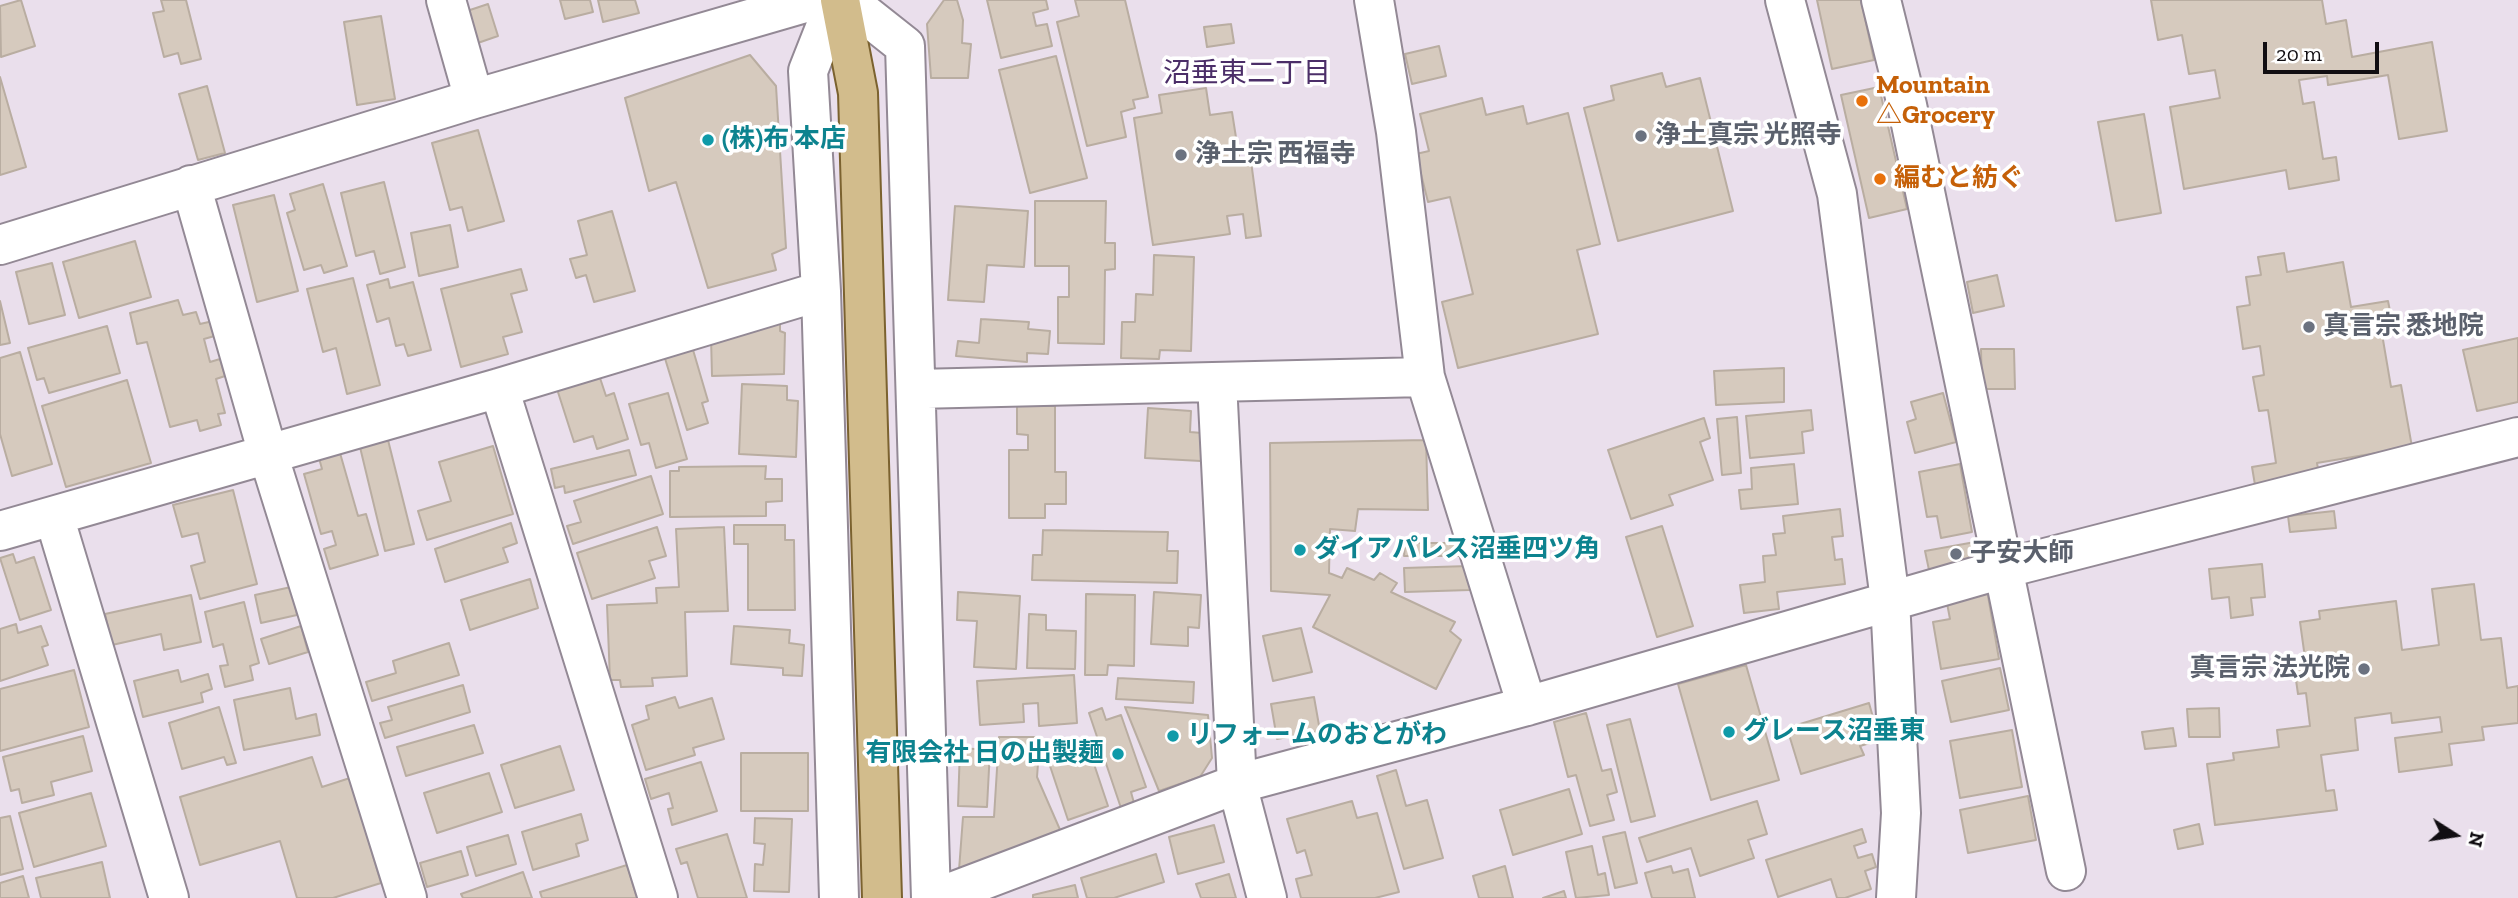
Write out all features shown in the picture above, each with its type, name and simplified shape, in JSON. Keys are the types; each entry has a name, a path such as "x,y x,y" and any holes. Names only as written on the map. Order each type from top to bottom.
{"main road":[{"path":"838,0 858,93 882,898"}],"street":[{"path":"446,0 474,99"},
{"path":"0,245 474,99 815,0"},
{"path":"838,0 807,71 821,291 839,898"},
{"path":"847,0 905,47 934,898 1237,784 1528,706 2002,569 2518,437"},
{"path":"1374,0 1396,132 1425,377 1528,706"},
{"path":"1786,0 1836,194 1890,600 1901,813 1896,898"},
{"path":"1881,0 1907,105 2066,870"},
{"path":"191,185 268,454 407,898"},
{"path":"0,531 499,388 821,291"},
{"path":"916,389 1425,377"},
{"path":"1217,382 1237,784 1267,898"},
{"path":"499,388 659,898"},
{"path":"54,516 169,898"}],"building":[{"path":"21,0 35,46 1,57 0,6"},
{"path":"161,0 186,0 201,59 181,64 178,53 164,57 153,13 164,11"},
{"path":"560,0 590,0 593,12 565,19"},
{"path":"598,0 635,0 639,13 603,22"},
{"path":"944,0 957,0 963,20 962,43 971,44 968,78 931,78 927,24"},
{"path":"987,0 1046,0 1048,9 1033,13 1036,26 1047,24 1052,46 1001,58"},
{"path":"1075,0 1125,0 1148,97 1133,100 1135,108 1121,112 1126,137 1087,146 1057,22 1079,16"},
{"path":"1817,0 1861,0 1874,60 1832,69"},
{"path":"2151,0 2322,0 2326,24 2346,20 2352,57 2432,42 2447,131 2399,139 2388,75 2328,85 2327,76 2299,80 2303,104 2314,102 2323,159 2336,157 2339,180 2289,189 2286,170 2184,189 2170,107 2220,98 2215,70 2189,74 2182,35 2158,40"},
{"path":"488,4 498,36 472,45 461,13"},
{"path":"381,16 395,99 357,105 344,22"},
{"path":"1231,24 1234,43 1207,47 1204,27"},
{"path":"1439,46 1446,76 1412,84 1405,54"},
{"name":"(株)布 本店","path":"750,55 776,86 786,248 772,254 776,270 708,288 676,182 649,191 625,98"},
{"path":"1056,56 1087,178 1030,193 999,70"},
{"path":"1662,73 1666,87 1700,78 1733,211 1618,241 1584,108 1614,100 1611,86"},
{"path":"0,77 26,167 0,175"},
{"path":"207,86 225,153 198,160 179,94"},
{"path":"1879,87 1907,209 1869,218 1841,95"},
{"path":"1206,88 1210,115 1232,112 1240,163 1251,161 1261,236 1246,238 1243,214 1227,216 1230,234 1153,245 1134,118 1162,113 1159,95"},
{"path":"1482,98 1486,115 1523,106 1527,124 1568,113 1600,244 1577,250 1598,334 1458,368 1442,302 1473,294 1450,197 1428,202 1416,154 1429,151 1420,114"},
{"path":"2144,114 2161,213 2116,221 2098,122"},
{"path":"478,130 504,221 468,231 462,207 450,210 432,143"},
{"path":"384,182 405,267 380,274 374,251 356,256 341,193"},
{"path":"323,184 347,266 324,273 321,265 304,270 287,213 295,210 290,194"},
{"path":"274,195 298,291 257,302 233,205"},
{"path":"1035,201 1106,201 1105,243 1115,243 1115,269 1105,270 1104,344 1058,343 1058,297 1069,297 1069,266 1035,266"},
{"path":"955,206 1028,211 1024,267 987,265 984,302 948,300"},
{"path":"612,211 635,291 594,302 586,275 576,278 570,259 587,255 578,221"},
{"path":"450,225 458,267 419,276 411,233"},
{"path":"135,241 151,297 79,318 63,262"},
{"path":"2284,253 2287,272 2343,262 2351,307 2388,301 2393,326 2381,328 2391,387 2401,385 2412,447 2317,463 2320,480 2256,491 2252,467 2276,463 2268,410 2259,411 2253,377 2264,375 2260,346 2243,349 2237,307 2250,305 2246,277 2261,275 2258,257"},
{"path":"1154,255 1194,257 1191,351 1160,350 1159,359 1121,358 1122,322 1135,322 1136,294 1153,295"},
{"path":"52,263 65,315 29,324 16,272"},
{"path":"521,269 527,290 511,294 522,332 503,337 508,354 461,367 441,289"},
{"path":"1997,275 2004,306 1973,313 1967,282"},
{"path":"353,278 380,385 347,394 336,348 323,352 307,289"},
{"path":"388,279 390,288 413,282 431,350 408,356 404,344 396,346 389,318 377,322 367,285"},
{"path":"178,300 183,315 196,312 200,324 213,321 218,335 204,339 210,362 220,359 225,376 216,379 225,413 218,414 221,425 200,431 197,420 170,427 147,342 137,344 130,313"},
{"path":"0,301 10,343 0,345"},
{"path":"780,319 780,331 785,333 784,374 712,376 711,337"},
{"path":"981,319 1029,322 1028,329 1050,331 1048,354 1027,353 1027,362 956,356 958,341 979,343"},
{"path":"107,326 120,373 49,393 44,378 37,380 28,348"},
{"path":"2518,338 2518,402 2477,411 2463,350"},
{"path":"691,343 708,401 702,403 708,423 687,430 663,352"},
{"path":"1981,349 2014,349 2015,389 1982,389"},
{"path":"20,352 52,464 12,476 0,434 0,358"},
{"path":"1784,368 1784,402 1716,405 1714,371"},
{"path":"599,375 606,396 614,393 628,439 597,449 593,436 574,442 557,389"},
{"path":"127,380 151,463 66,487 42,406"},
{"path":"742,384 787,386 787,400 798,401 796,457 739,454"},
{"path":"668,393 687,459 656,468 649,443 641,445 629,404"},
{"path":"1943,393 1956,442 1915,453 1907,422 1916,419 1911,402"},
{"path":"1017,406 1055,406 1055,472 1066,472 1066,504 1045,504 1045,518 1009,518 1009,450 1028,450 1028,435 1017,434"},
{"path":"1148,408 1191,411 1190,432 1202,433 1201,461 1145,458"},
{"path":"1811,410 1813,430 1802,432 1804,453 1750,458 1746,416"},
{"path":"1737,417 1741,473 1722,475 1717,419"},
{"path":"1704,418 1710,438 1700,442 1713,480 1669,495 1673,505 1631,519 1608,450"},
{"path":"387,436 414,544 385,551 359,443"},
{"name":"ダイアパレス沼垂四ツ角","path":"1426,440 1428,510 1358,509 1355,531 1330,529 1329,573 1342,578 1347,568 1374,580 1380,573 1397,583 1391,592 1455,622 1450,631 1461,640 1436,689 1313,627 1330,595 1271,591 1270,443"},
{"path":"493,446 513,514 427,540 418,511 451,501 439,462"},
{"path":"629,450 636,475 565,493 564,486 555,488 551,469"},
{"path":"340,453 358,516 366,514 378,555 330,569 324,549 336,545 332,531 321,534 304,474 322,469 319,458"},
{"path":"1794,464 1798,504 1741,509 1739,490 1752,489 1751,468"},
{"path":"1960,464 1972,532 1941,538 1937,516 1927,517 1919,472"},
{"path":"766,466 765,479 782,479 782,501 766,502 766,516 670,517 670,471 679,471 679,467"},
{"path":"651,476 663,514 573,544 567,526 581,522 574,501"},
{"path":"233,490 257,584 200,599 191,566 205,562 198,533 182,537 173,505"},
{"path":"1840,509 1843,536 1832,537 1835,560 1842,559 1845,584 1777,592 1779,609 1744,613 1740,585 1765,582 1763,556 1776,555 1773,534 1785,533 1783,516"},
{"path":"2334,511 2336,528 2290,532 2288,516"},
{"path":"511,523 517,543 503,548 508,562 445,582 435,549"},
{"path":"734,525 785,525 785,540 794,540 795,610 748,610 748,544 734,544"},
{"path":"1662,526 1693,626 1657,637 1626,537"},
{"path":"657,527 666,556 649,561 655,578 592,599 577,553"},
{"path":"724,527 728,611 685,612 687,676 652,678 653,686 621,687 620,680 610,680 607,605 657,603 656,588 679,587 676,529"},
{"path":"1043,530 1168,532 1167,551 1178,551 1177,583 1032,580 1033,555 1042,555"},
{"path":"1975,542 1978,561 1929,570 1925,551"},
{"path":"1405,543 1459,543 1459,556 1404,556"},
{"path":"13,554 16,563 34,557 51,610 20,620 0,558"},
{"path":"2262,564 2265,597 2251,598 2253,615 2231,618 2229,597 2212,599 2209,569"},
{"path":"1469,566 1470,590 1405,592 1404,568"},
{"path":"530,579 538,608 470,630 461,600"},
{"path":"2474,584 2481,640 2501,638 2507,688 2518,686 2518,723 2482,727 2484,740 2449,744 2452,765 2399,772 2395,738 2442,732 2440,717 2392,723 2391,713 2355,718 2358,750 2321,755 2326,791 2334,790 2337,810 2215,825 2207,764 2234,760 2233,753 2279,747 2277,730 2310,726 2306,693 2298,694 2293,659 2305,658 2300,622 2320,619 2319,611 2396,601 2402,650 2439,645 2432,589"},
{"path":"291,587 297,615 261,623 255,595"},
{"path":"1987,590 1999,659 1941,669 1933,622 1950,619 1946,598"},
{"path":"958,592 1020,596 1016,669 974,667 977,621 957,620"},
{"path":"1154,592 1201,595 1199,628 1188,627 1188,646 1151,644"},
{"path":"1086,594 1135,595 1134,666 1108,665 1107,675 1085,675"},
{"path":"191,595 201,642 164,650 161,634 112,645 105,614"},
{"path":"244,602 259,663 250,666 253,680 225,687 220,666 228,665 223,644 213,647 205,612"},
{"path":"1029,614 1046,615 1046,630 1076,631 1075,669 1027,668"},
{"path":"16,624 18,633 41,626 48,645 42,647 48,665 0,681 0,629"},
{"path":"301,626 308,652 269,664 261,639"},
{"path":"734,626 790,630 789,643 804,645 802,676 783,675 783,668 731,664"},
{"path":"1301,628 1312,672 1273,681 1263,636"},
{"path":"449,643 459,675 372,701 366,682 396,673 393,661"},
{"name":"グレース沼垂東","path":"1746,665 1779,780 1711,800 1678,684"},
{"path":"2000,668 2009,710 1951,722 1942,681"},
{"path":"74,670 89,727 0,751 0,689"},
{"path":"178,670 181,682 208,674 212,689 201,693 203,702 143,717 134,681"},
{"path":"1074,675 1077,723 1039,726 1038,703 1023,704 1024,722 980,725 977,681"},
{"path":"1118,678 1194,682 1193,703 1116,699"},
{"path":"463,685 470,712 385,738 380,723 392,720 388,707"},
{"path":"290,688 296,719 316,714 320,735 244,750 234,700"},
{"path":"675,697 679,708 712,698 724,739 693,748 695,755 646,770 632,725 649,719 646,706"},
{"path":"1314,697 1320,731 1277,739 1271,704"},
{"path":"1869,703 1874,721 1864,724 1870,743 1860,746 1864,755 1801,774 1787,728"},
{"path":"219,707 236,763 227,765 224,757 182,769 169,723"},
{"name":"リフォームのおとがわ","path":"1125,707 1208,715 1212,758 1200,777 1159,791"},
{"name":"有限会社 日の出製麺","path":"1102,708 1106,720 1121,715 1146,787 1131,792 1134,803 1121,808 1089,713"},
{"path":"2219,708 2220,737 2189,737 2187,709"},
{"path":"1586,713 1602,771 1611,769 1617,792 1607,795 1614,820 1590,826 1576,775 1568,777 1554,722"},
{"path":"1630,719 1655,816 1631,822 1607,725"},
{"path":"474,725 483,753 406,776 397,747"},
{"path":"2173,728 2176,746 2145,749 2142,732"},
{"path":"2012,730 2022,787 1960,798 1950,741"},
{"path":"83,736 92,771 51,782 54,795 22,803 19,789 11,791 3,757"},
{"path":"999,737 1040,737 1037,777 1061,832 959,870 963,817 994,817"},
{"path":"1085,737 1108,806 1068,820 1045,751"},
{"path":"560,746 574,790 515,808 501,765"},
{"path":"960,748 990,750 987,807 958,806"},
{"path":"741,753 808,753 808,811 741,811"},
{"path":"312,757 322,787 350,778 381,883 333,898 297,898 280,841 200,865 180,797"},
{"path":"701,762 717,811 672,825 668,809 673,808 669,793 651,799 645,779"},
{"path":"1396,770 1406,806 1427,800 1443,858 1404,869 1377,776"},
{"path":"489,773 502,812 437,833 424,793"},
{"path":"1569,789 1582,834 1513,855 1500,810"},
{"path":"91,793 106,846 34,867 19,813"},
{"path":"2028,796 2036,840 1968,853 1960,810"},
{"path":"1352,801 1357,818 1377,813 1399,892 1375,898 1301,898 1296,879 1312,875 1305,850 1297,853 1287,819"},
{"path":"1757,801 1767,834 1748,840 1754,858 1700,876 1691,848 1647,862 1639,838"},
{"path":"581,814 588,840 576,844 579,856 533,870 522,832"},
{"path":"10,816 23,869 0,875 0,818"},
{"path":"755,818 792,819 789,892 754,891 755,864 763,865 765,844 754,843"},
{"path":"2199,824 2203,844 2178,849 2174,830"},
{"path":"1214,825 1224,862 1178,874 1169,837"},
{"path":"1862,829 1866,842 1854,846 1858,858 1872,854 1876,867 1865,871 1871,889 1837,898 1831,879 1778,897 1766,860"},
{"path":"1625,832 1637,883 1615,888 1603,837"},
{"path":"727,834 747,898 698,898 687,862 681,864 676,849"},
{"path":"508,835 516,864 476,876 467,847"},
{"path":"1592,846 1598,875 1605,873 1609,895 1576,898 1566,852"},
{"path":"461,851 468,875 427,887 420,863"},
{"path":"1156,854 1164,882 1114,898 1087,898 1081,878"},
{"path":"102,862 110,898 41,898 36,878"},
{"path":"627,865 637,898 542,898 540,892"},
{"path":"1505,866 1513,898 1479,898 1473,876"},
{"path":"1671,866 1673,873 1688,869 1695,898 1652,898 1645,873"},
{"path":"523,872 532,898 463,898 461,894"},
{"path":"1229,874 1236,898 1201,898 1196,884"},
{"path":"23,876 29,898 0,898 0,883"},
{"path":"1075,885 1078,898 1033,898 1033,895"},
{"path":"1564,891 1566,898 1543,898"}],"place":[{"name":"Mountain △Grocery","path":"1862,101"},
{"name":"浄土真宗 光照寺","path":"1641,136"},
{"name":"(株)布 本店","path":"708,140"},
{"name":"浄土宗 西福寺","path":"1181,155"},
{"name":"編むと紡ぐ","path":"1880,179"},
{"name":"真言宗 悉地院","path":"2309,327"},
{"name":"ダイアパレス沼垂四ツ角","path":"1300,550"},
{"name":"子安大師","path":"1956,554"},
{"name":"真言宗 法光院","path":"2364,669"},
{"name":"グレース沼垂東","path":"1729,732"},
{"name":"リフォームのおとがわ","path":"1173,736"},
{"name":"有限会社 日の出製麺","path":"1118,754"}],"district":[{"name":"沼垂東二丁目","path":"1247,74"}]}
